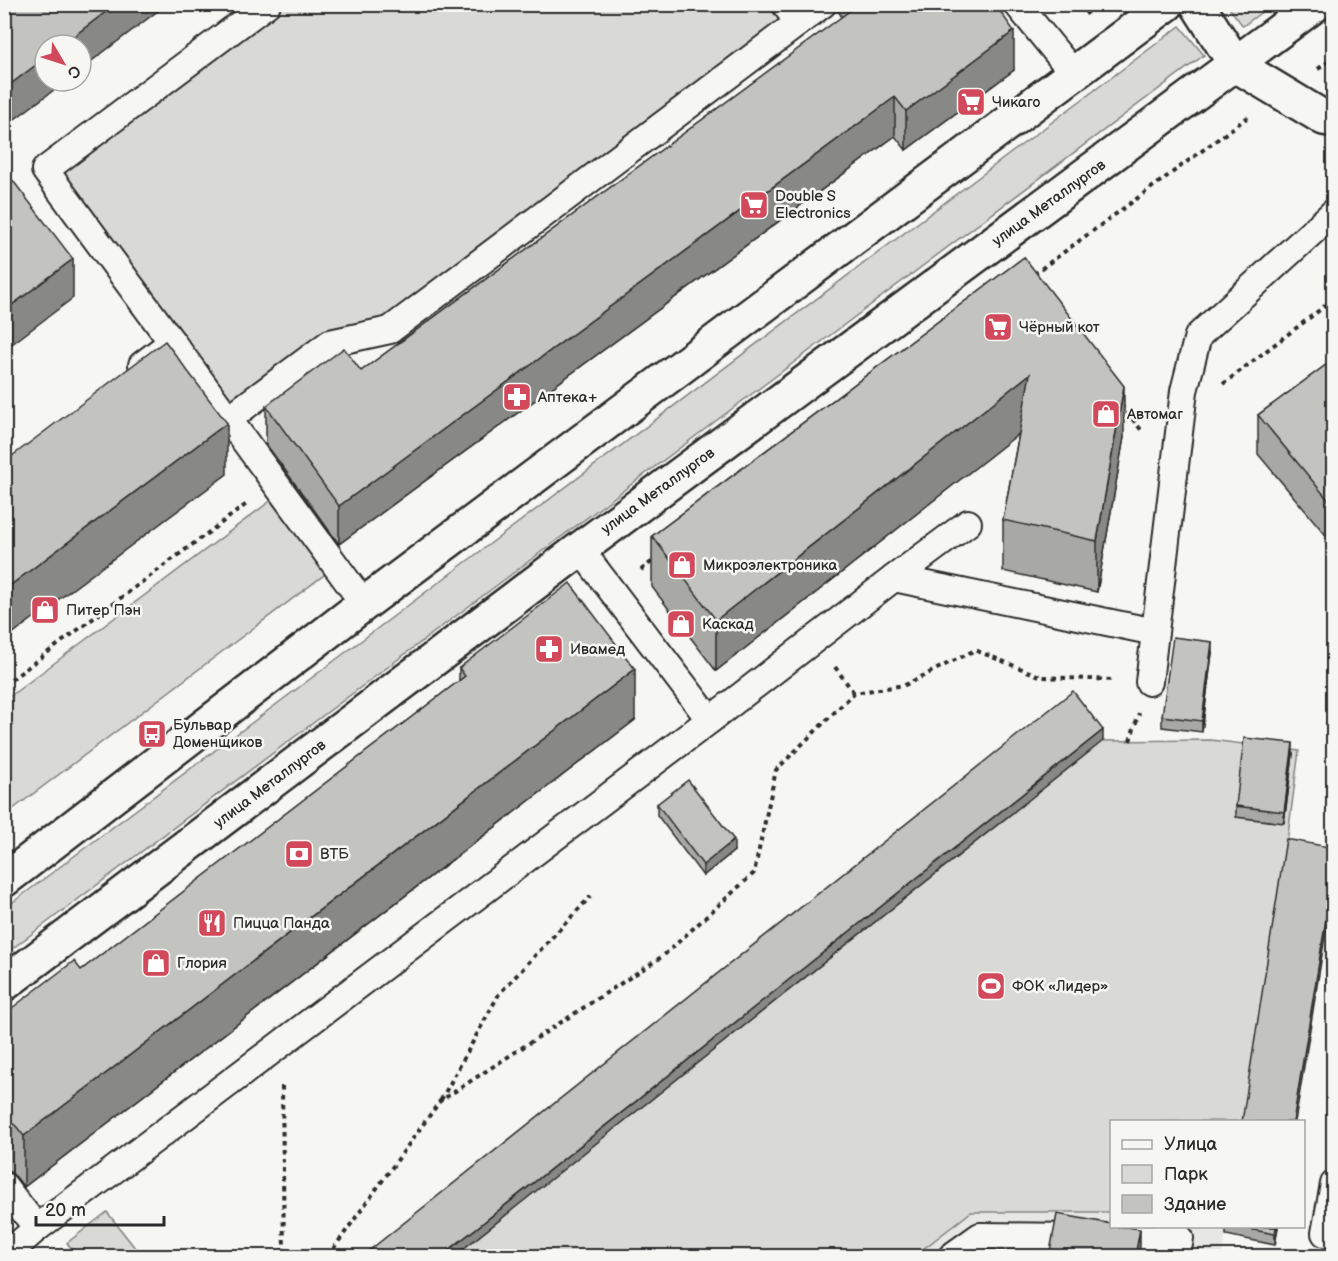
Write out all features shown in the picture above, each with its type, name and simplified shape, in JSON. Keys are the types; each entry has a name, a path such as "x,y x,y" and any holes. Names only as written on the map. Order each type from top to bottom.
{"street":[{"path":"4,880 364,604 1167,4"},
{"path":"1197,4 1236,64 1324,118 1334,120"},
{"name":"улица Металлургов","path":"4,984 580,549 1316,4"}],"lane":[{"path":"267,4 45,170 364,604"},
{"path":"228,419 330,343 390,330 792,14 823,4"},
{"path":"1017,4 1074,74"},
{"path":"1149,682 1184,391 1198,336 1334,212"},
{"path":"125,378 172,342"},
{"path":"5,1257 37,1228 711,720 968,523"},
{"path":"580,549 711,720"},
{"path":"894,578 1155,632"},
{"path":"1334,1184 1325,1233 1334,1234"},
{"path":"4,1186 37,1228"},
{"path":"952,1257 980,1236 1180,1238 1177,1257"}],"path":[{"path":"1034,274 1282,93 1334,58"},
{"path":"4,685 275,483"},
{"path":"612,591 660,555"},
{"path":"440,1101 663,956 754,873 776,770 854,693 905,685 975,650 1042,677 1149,682"},
{"path":"328,1257 440,1101 499,994 591,896"},
{"path":"282,1044 284,1257"},
{"path":"128,1254 134,1257"}],"shaded area":[{"path":"971,1212 1110,1212 1110,1228 1227,1228 1222,1256 914,1256"}],"green space":[{"path":"333,4 778,4 789,20 387,323 229,412 55,173 281,5 323,5 326,9"},
{"path":"1227,5 1271,5 1243,26"},
{"path":"1180,26 1204,55 5,954 5,908"},
{"path":"273,499 328,572 5,815 5,700"},
{"name":"ФОК «Лидер»","path":"1073,702 1103,741 1211,740 1299,751 1244,1120 1110,1120 1110,1212 971,1212 914,1256 375,1256"},
{"path":"107,1212 135,1248 125,1256 77,1256 67,1243"}],"building":[{"path":"4,4 116,4 78,33 33,33 33,67 4,89"},
{"path":"859,4 995,4 1014,31 906,111 895,97 339,506 266,406 344,348 361,371"},
{"path":"4,169 73,259 4,311"},
{"path":"1024,257 1124,386 1097,541 1003,520 1030,374 716,620 652,536"},
{"path":"165,341 227,423 4,590 4,462"},
{"path":"1334,359 1334,507 1258,415"},
{"path":"570,583 635,669 24,1136 16,1126 4,1121 4,1014 74,961 81,970 465,676 459,668"},
{"path":"1173,637 1212,642 1202,721 1162,716"},
{"path":"1073,691 1103,730 440,1257 361,1257"},
{"path":"1244,738 1293,743 1284,812 1236,806"},
{"path":"688,780 734,840 703,865 657,804"},
{"path":"1286,839 1334,848 1334,870 1293,1120 1242,1120"},
{"path":"1057,1214 1110,1224 1110,1228 1140,1229 1135,1257 1049,1257"},
{"path":"1243,1228 1276,1228 1275,1234"}],"place":[{"name":"Чикаго","path":"971,102"},
{"name":"Double S Electronics","path":"754,205"},
{"name":"Чёрный кот","path":"998,327"},
{"name":"Аптека+","path":"517,397"},
{"name":"Автомаг","path":"1106,414"},
{"name":"Микроэлектроника","path":"682,565"},
{"name":"Питер Пэн","path":"45,610"},
{"name":"Каскад","path":"681,624"},
{"name":"Ивамед","path":"549,649"},
{"name":"Бульвар Доменщиков","path":"152,734"},
{"name":"ВТБ","path":"299,854"},
{"name":"Пицца Панда","path":"212,923"},
{"name":"Глория","path":"156,963"},
{"name":"ФОК «Лидер»","path":"991,986"}]}
